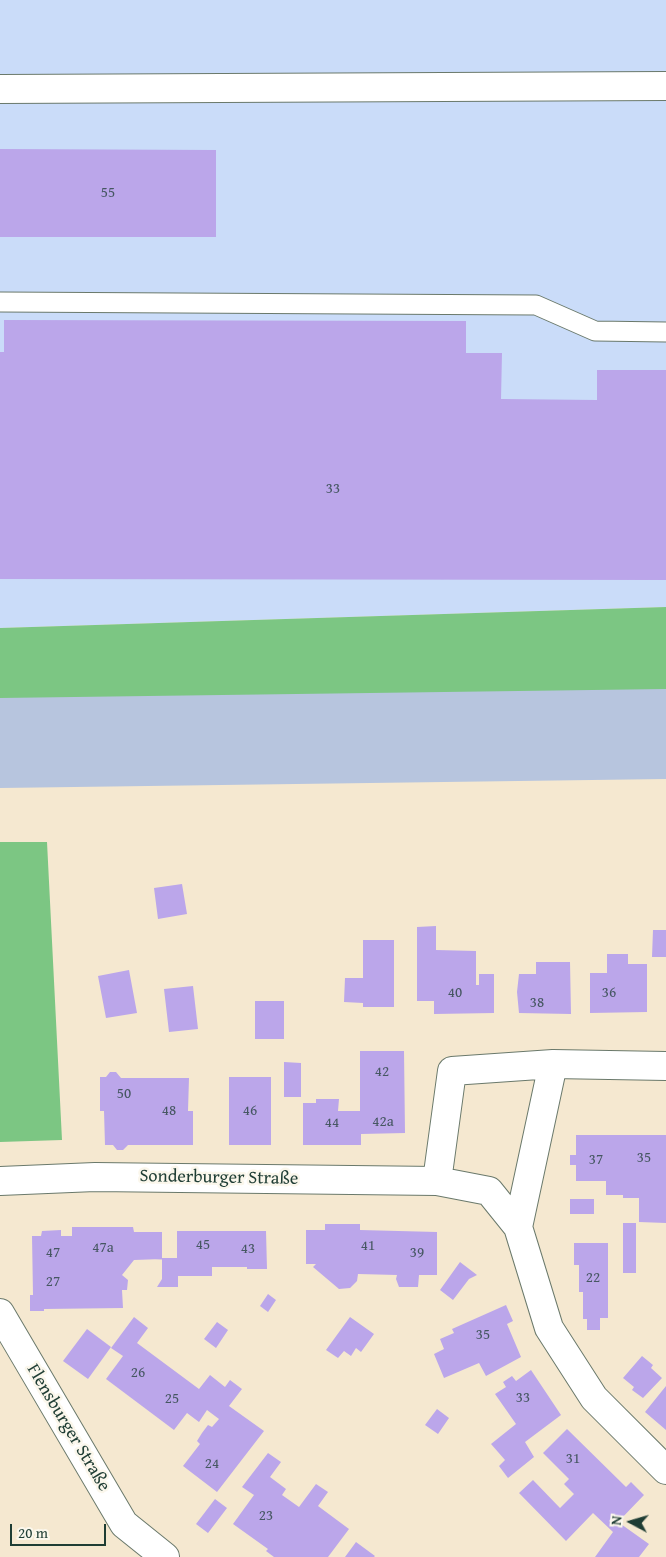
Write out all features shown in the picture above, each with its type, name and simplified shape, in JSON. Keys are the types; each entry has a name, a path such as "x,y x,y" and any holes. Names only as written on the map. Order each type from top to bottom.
{"street":[{"path":"0,89 666,86"},
{"path":"553,1064 518,1227 549,1328 594,1398 666,1470"},
{"path":"438,1182 452,1071 553,1064 666,1066"},
{"name":"Sonderburger Straße","path":"0,1181 95,1176 438,1182 489,1191 518,1227"},
{"name":"Flensburger Straße","path":"0,1314 124,1524 165,1557"}],"lane":[{"path":"0,302 536,305 595,331 666,332"}],"shaded area":[{"path":"0,0 666,0 666,607 0,628"},
{"path":"666,686 666,779 0,788 0,697"}],"green space":[{"path":"666,607 666,689 0,698 0,628"},
{"path":"0,842 47,842 62,1140 0,1142"}],"building":[{"path":"0,149 216,150 216,237 0,237"},
{"path":"4,320 466,321 466,353 502,353 501,399 597,400 597,370 666,370 666,580 0,579 0,352 4,352"},
{"path":"182,884 187,914 158,919 154,888"},
{"path":"436,926 436,950 476,951 476,985 479,985 479,974 494,974 494,1013 434,1014 434,1001 417,1001 417,927"},
{"path":"653,930 666,930 666,957 652,957"},
{"path":"363,940 394,940 394,1007 363,1007 363,1003 344,1002 345,978 363,978"},
{"path":"607,954 628,954 628,964 647,964 647,1012 590,1013 590,973 607,973"},
{"path":"536,962 570,962 571,1014 519,1013 517,992 519,974 536,974"},
{"path":"129,970 137,1013 106,1018 98,976"},
{"path":"193,986 198,1029 169,1032 164,989"},
{"path":"255,1001 284,1001 284,1039 255,1039"},
{"path":"360,1051 404,1051 405,1133 361,1134 361,1145 303,1145 303,1103 316,1103 316,1099 339,1099 338,1111 360,1111"},
{"path":"284,1062 301,1063 301,1097 284,1097"},
{"path":"110,1072 116,1072 121,1078 189,1078 188,1111 193,1111 193,1145 128,1145 123,1150 117,1150 113,1145 105,1145 104,1111 100,1111 100,1077 106,1077"},
{"path":"229,1077 271,1077 271,1145 229,1145"},
{"path":"576,1135 666,1135 666,1223 639,1222 639,1198 623,1198 623,1195 606,1195 606,1181 576,1181 576,1165 570,1165 570,1155 576,1155"},
{"path":"570,1199 594,1199 594,1214 570,1214"},
{"path":"623,1223 636,1223 636,1273 623,1273"},
{"path":"325,1224 360,1224 360,1230 437,1232 437,1275 419,1275 418,1287 399,1287 396,1279 397,1275 358,1274 357,1281 350,1288 339,1289 313,1267 316,1264 306,1264 306,1230 325,1230"},
{"path":"72,1227 133,1227 134,1232 162,1232 162,1259 134,1260 122,1275 128,1280 127,1290 122,1290 123,1308 44,1309 44,1311 30,1311 30,1295 33,1295 32,1236 41,1236 42,1231 61,1230 61,1236 72,1236"},
{"path":"177,1231 266,1231 267,1269 212,1267 212,1276 178,1276 178,1287 157,1287 162,1279 162,1258 177,1258"},
{"path":"574,1243 608,1243 608,1318 600,1318 600,1330 587,1330 587,1319 583,1319 583,1292 579,1292 579,1265 574,1265"},
{"path":"460,1262 477,1275 469,1279 453,1300 440,1290"},
{"path":"268,1294 276,1300 268,1312 260,1306"},
{"path":"506,1305 513,1321 507,1324 521,1357 486,1376 479,1363 444,1378 434,1354 444,1349 440,1339 454,1333 452,1329"},
{"path":"134,1317 148,1328 137,1343 199,1389 210,1375 225,1387 230,1380 242,1389 229,1406 264,1431 217,1492 183,1466 200,1444 197,1441 208,1425 212,1427 219,1419 207,1410 199,1422 187,1413 174,1430 106,1379 123,1356 111,1348"},
{"path":"350,1317 374,1334 361,1352 356,1348 351,1356 344,1351 338,1358 326,1350"},
{"path":"217,1322 228,1330 216,1348 204,1339"},
{"path":"87,1329 111,1347 88,1379 63,1361"},
{"path":"642,1356 653,1365 651,1368 662,1378 643,1398 632,1390 634,1387 623,1378"},
{"path":"531,1370 561,1415 525,1442 534,1457 508,1478 499,1466 505,1460 491,1444 516,1424 495,1394 506,1387 503,1382 512,1376 516,1381"},
{"path":"666,1386 666,1430 645,1412"},
{"path":"437,1409 449,1418 438,1434 425,1425"},
{"path":"567,1429 626,1487 631,1482 644,1495 618,1522 649,1544 639,1557 595,1557 613,1532 593,1513 566,1541 519,1493 533,1480 560,1508 574,1494 564,1484 569,1479 543,1453"},
{"path":"268,1453 281,1462 270,1477 286,1489 282,1495 299,1507 316,1484 328,1492 318,1506 349,1529 328,1557 274,1557 266,1551 268,1549 233,1524 254,1495 242,1487"},
{"path":"215,1499 227,1508 208,1533 196,1524"},
{"path":"356,1542 375,1556 345,1557"}]}
